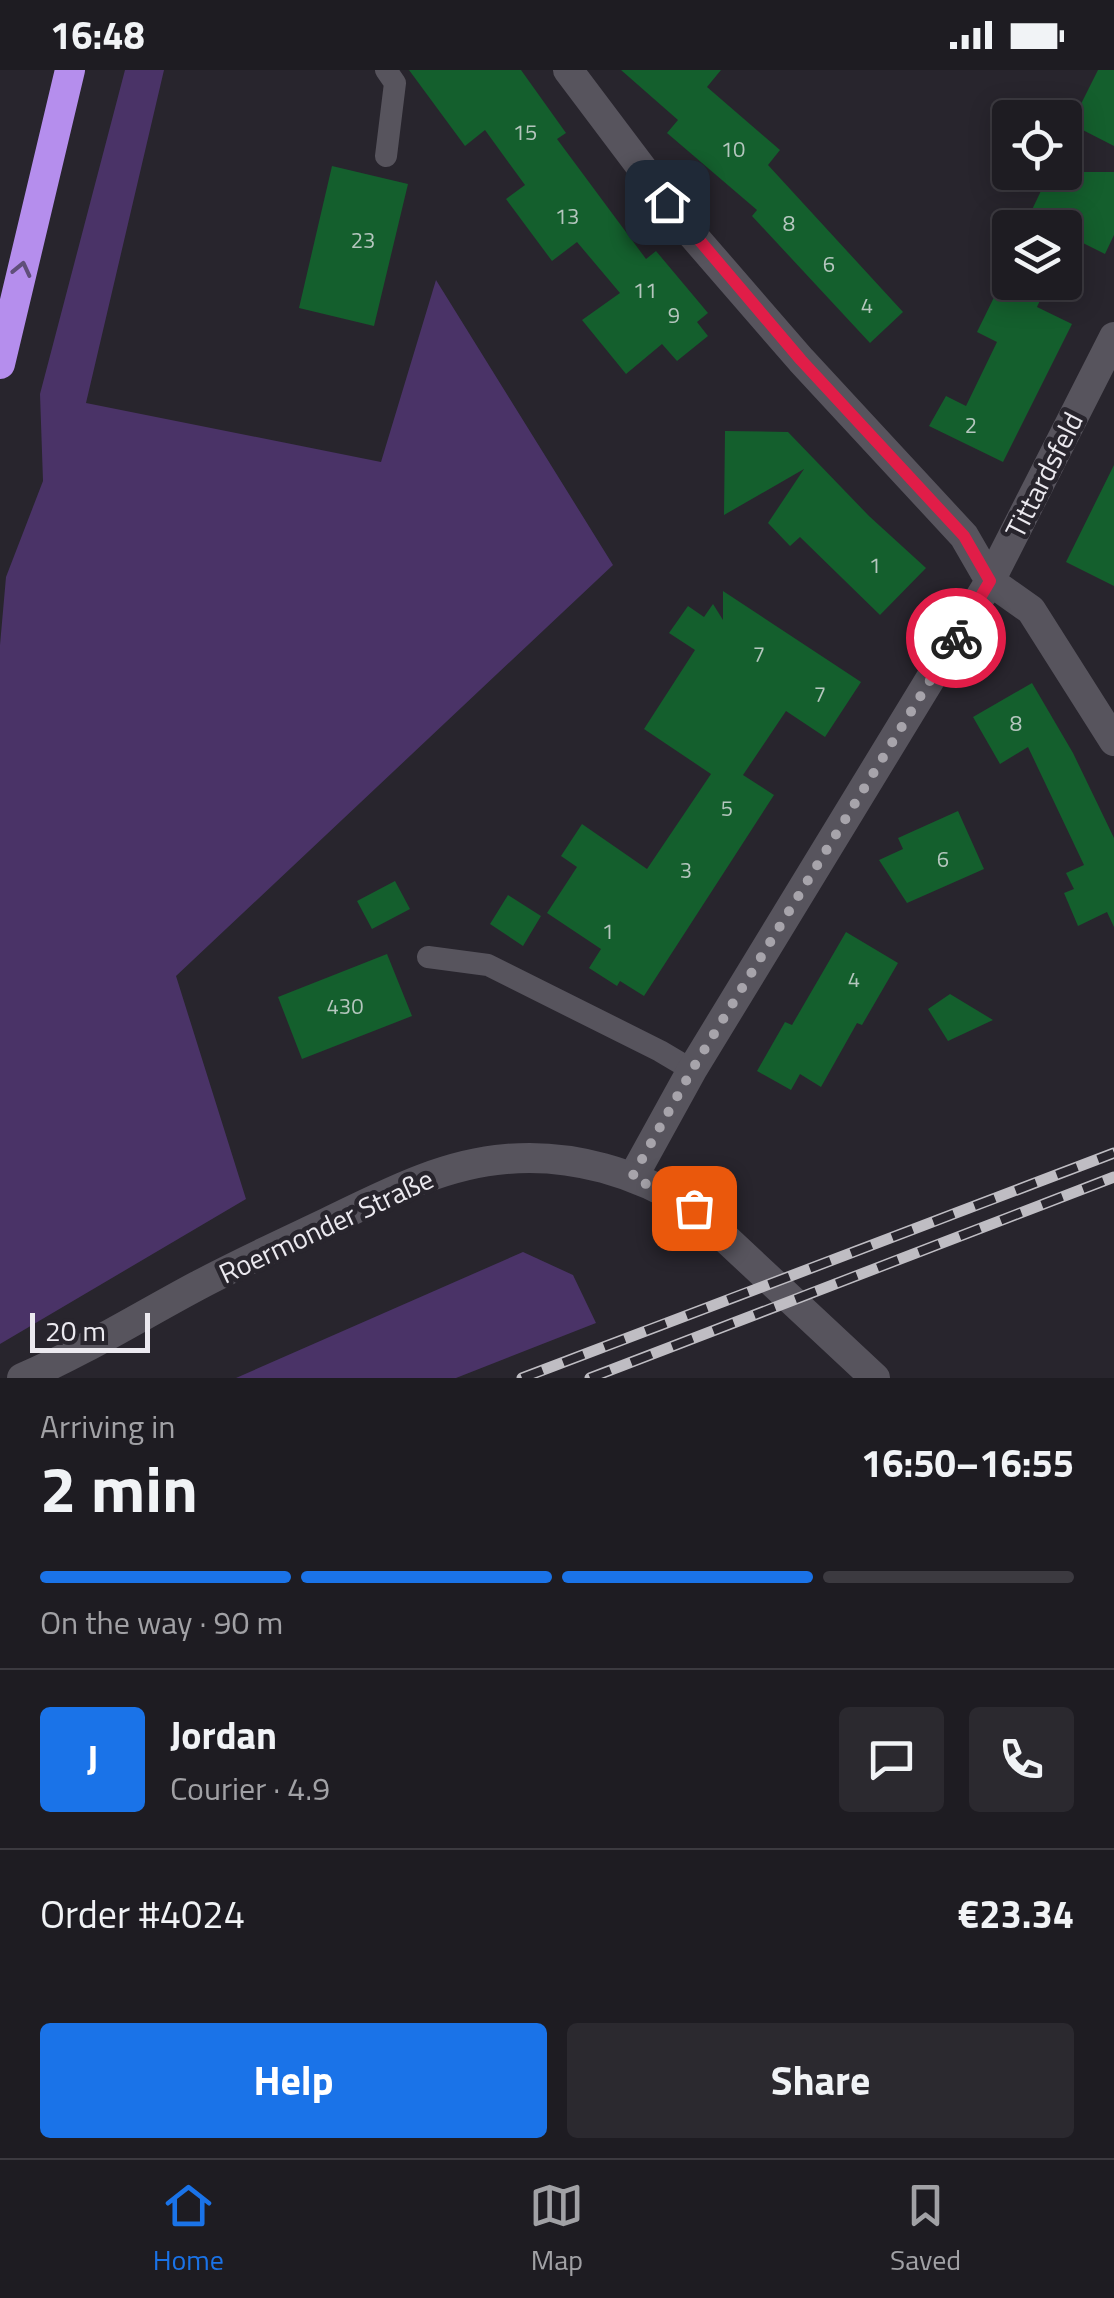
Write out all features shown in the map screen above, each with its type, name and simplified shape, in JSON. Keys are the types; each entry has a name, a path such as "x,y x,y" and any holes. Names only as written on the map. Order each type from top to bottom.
{"highway":[{"path":"0,364 70,70"}],"street":[{"path":"568,70 690,232 801,360 964,536 990,581 1031,610 1114,741"},
{"name":"Tittardsfeld","path":"632,1177 692,1070 990,581 1114,337"},
{"name":"Roermonder Straße","path":"22,1378 218,1275 392,1191 451,1169 505,1158 569,1159 632,1177 678,1198 694,1208 874,1378"}],"lane":[{"path":"386,70 394,83 386,156"},
{"path":"428,957 488,964 692,1070"}],"shaded area":[{"path":"125,70 164,70 86,403 381,462 436,280 613,565 176,976 246,1199 0,1344 0,645 6,577 43,481 40,394"},
{"path":"523,1252 573,1275 596,1323 456,1378 236,1378"}],"building":[{"path":"409,70 521,70 566,133 557,139 646,259 656,251 708,313 697,322 708,336 677,361 662,344 626,374 582,320 620,293 577,242 552,261 506,199 525,185 485,130 465,146"},
{"path":"621,70 721,70 707,87 780,150 768,165 903,312 870,343 752,216 757,210 667,133 678,120"},
{"path":"1098,70 1114,70 1114,146 1082,130 1082,102"},
{"path":"332,166 408,184 374,326 299,308"},
{"path":"1082,172 1114,172 1114,235 1105,254 1082,242 1082,210 1032,210 1041,190 1082,190"},
{"path":"993,300 1040,300 1037,307 1072,324 1003,462 929,426 946,396 966,406 997,342 977,332"},
{"path":"725,431 788,432 926,568 880,615 800,537 790,546 768,523 804,469 724,515"},
{"path":"1114,465 1114,586 1066,562"},
{"path":"723,591 861,682 825,737 786,711 743,775 774,795 644,996 620,981 617,986 589,968 601,949 547,913 577,867 561,856 582,824 647,869 711,774 644,729 695,650 669,633 688,606 704,617 713,604 723,620"},
{"path":"1032,683 1073,753 1114,838 1114,927 1107,912 1078,926 1064,893 1074,889 1066,873 1084,865 1028,747 1000,764 973,717"},
{"path":"958,811 984,869 907,903 879,860 903,849 898,838"},
{"path":"395,881 410,909 372,929 357,901"},
{"path":"508,895 541,916 523,946 490,924"},
{"path":"846,932 898,963 862,1025 857,1023 821,1087 800,1074 791,1090 757,1071 785,1022 792,1025"},
{"path":"387,954 412,1016 302,1059 278,997"},
{"path":"950,994 993,1020 948,1041 928,1009"}],"railway":[{"path":"522,1378 1114,1153"},
{"path":"590,1378 1114,1177"}],"way so far":[{"path":"694,1208 632,1177 692,1070 956,638"}],"route":[{"path":"667,202 801,360 964,536 990,581 956,638"}]}
